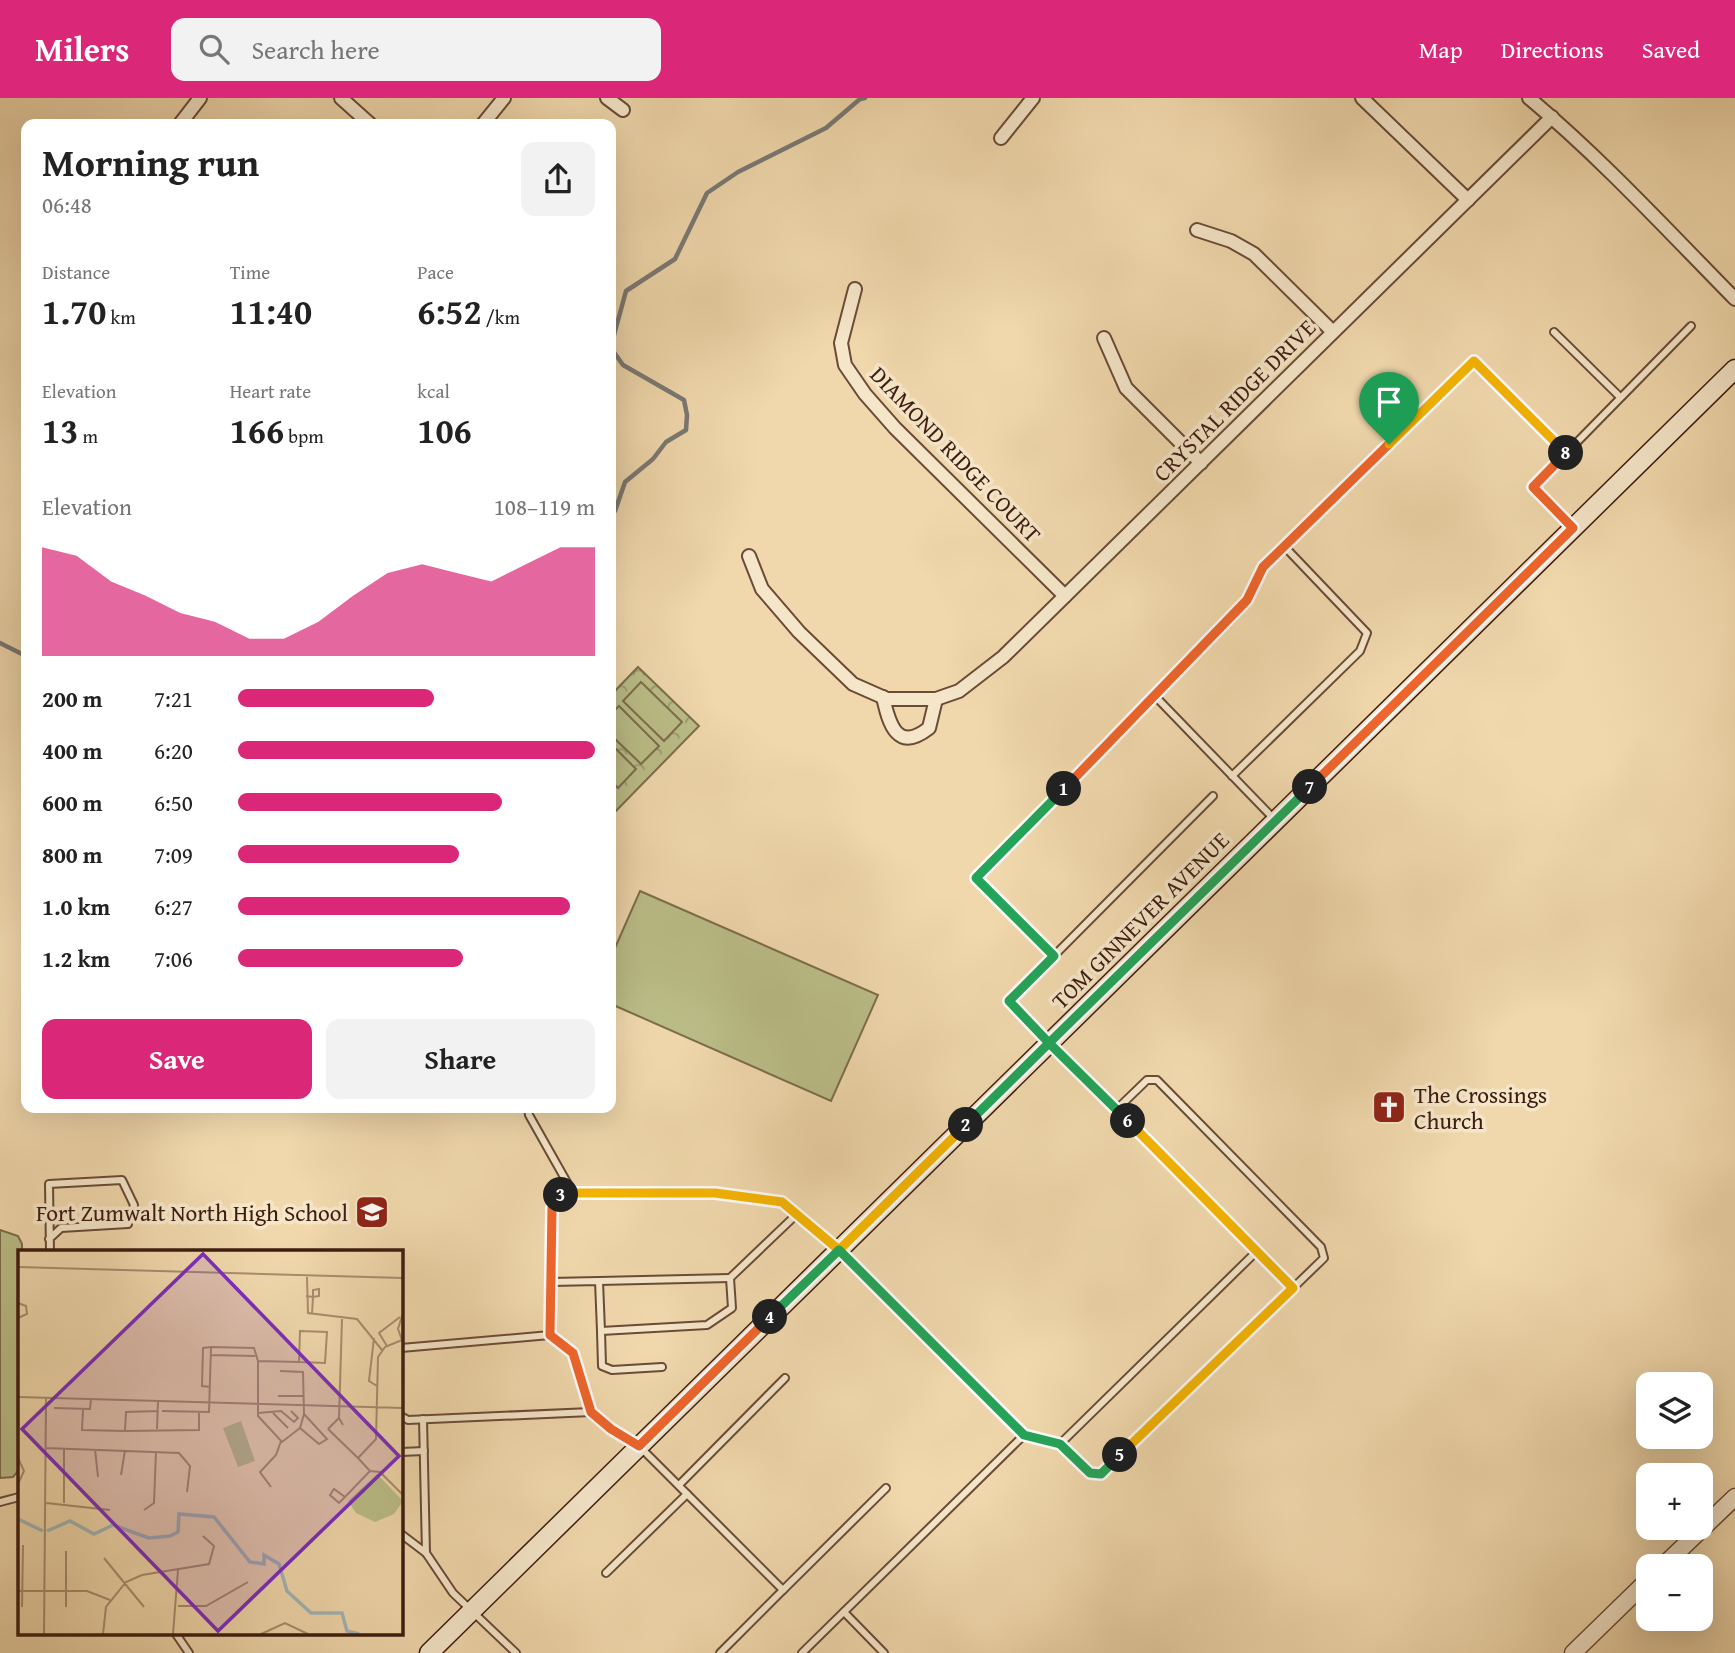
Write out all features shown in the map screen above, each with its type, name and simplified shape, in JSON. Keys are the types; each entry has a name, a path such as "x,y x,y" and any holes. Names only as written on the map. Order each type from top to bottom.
{"main road":[{"name":"TOM GINNEVER AVENUE","path":"429,1653 1735,369"}],"street":[{"path":"184,119 200,98"},
{"path":"341,98 364,119"},
{"path":"487,119 504,98"},
{"path":"607,98 623,110"},
{"path":"1001,138 1033,98"},
{"path":"1363,98 1468,200"},
{"path":"1529,98 1651,213 1735,299"},
{"name":"CRYSTAL RIDGE DRIVE","path":"749,556 762,589 799,632 853,684 883,697 936,699 959,691 1003,657 1552,117"},
{"path":"1197,230 1231,241 1254,254 1333,332"},
{"name":"DIAMOND RIDGE COURT","path":"855,289 841,343 845,365 865,394 895,428 1065,596"},
{"path":"1104,338 1126,388 1200,463"},
{"path":"883,697 895,733 913,739 929,728 936,699"},
{"path":"1676,1554 1735,1497"},
{"path":"1573,1653 1636,1592"}],"lane":[{"path":"1573,528 1533,487 1690,326"},
{"path":"1554,332 1620,397"},
{"path":"1054,956 976,878 1247,600 1263,567 1284,546 1474,361 1566,453"},
{"path":"1232,776 1360,651 1367,633 1284,546"},
{"path":"1155,696 1275,821"},
{"path":"1213,796 1009,1001 1293,1288"},
{"path":"550,1335 552,1208 562,1193 715,1193 782,1202 839,1250 1024,1435 1060,1444 1090,1473 1101,1474 1324,1258 1321,1247 1157,1080 1147,1080 1116,1110"},
{"path":"529,1113 573,1193"},
{"path":"50,1239 61,1228 128,1224 134,1205 122,1180 49,1184 50,1250"},
{"path":"551,1282 730,1278 797,1214"},
{"path":"1060,1444 1256,1251"},
{"path":"601,1331 708,1325 732,1308 730,1278"},
{"path":"599,1281 601,1366 612,1370 662,1367"},
{"path":"402,1348 550,1335 573,1353 591,1412 611,1429 639,1446 783,1590"},
{"path":"678,1485 785,1378"},
{"path":"402,1417 408,1420 591,1412"},
{"path":"423,1419 426,1553"},
{"path":"802,1653 1024,1435"},
{"path":"402,1452 424,1451"},
{"path":"720,1653 886,1488"},
{"path":"606,1573 687,1494"},
{"path":"0,1502 18,1497"},
{"path":"402,1535 426,1553 453,1593 516,1653"},
{"path":"844,1612 884,1653"},
{"path":"177,1636 189,1653"}],"green space":[{"path":"638,667 699,726 616,811 616,690"},
{"path":"641,682 682,722 664,741 623,701"},
{"path":"619,706 659,746 641,764 616,740 616,709"},
{"path":"616,749 636,769 618,788 616,786"},
{"path":"640,891 878,995 831,1101 616,1006 616,946"},
{"path":"0,1230 18,1236 22,1250 18,1250 18,1471 13,1477 0,1478"}],"waterway":[{"path":"616,328 626,291 675,259 707,193 738,172 826,128 860,99 865,98"},
{"path":"616,355 623,365 684,400 687,415 686,430 666,442 653,459 625,482 616,508"},
{"path":"0,643 21,654"}],"place":[{"name":"The Crossings Church","path":"1389,1107"},
{"name":"Fort Zumwalt North High School","path":"372,1212"}],"route":[{"path":"1389,444 1263,567 1247,600 976,878 1054,956 1009,1001 1049,1043 839,1250 782,1202 715,1193 562,1193 552,1208 550,1335 573,1353 591,1412 611,1429 639,1446 839,1250 1024,1435 1060,1444 1090,1473 1101,1474 1293,1288 1049,1043 1573,528 1533,487 1566,453 1474,361 1389,444"}]}
